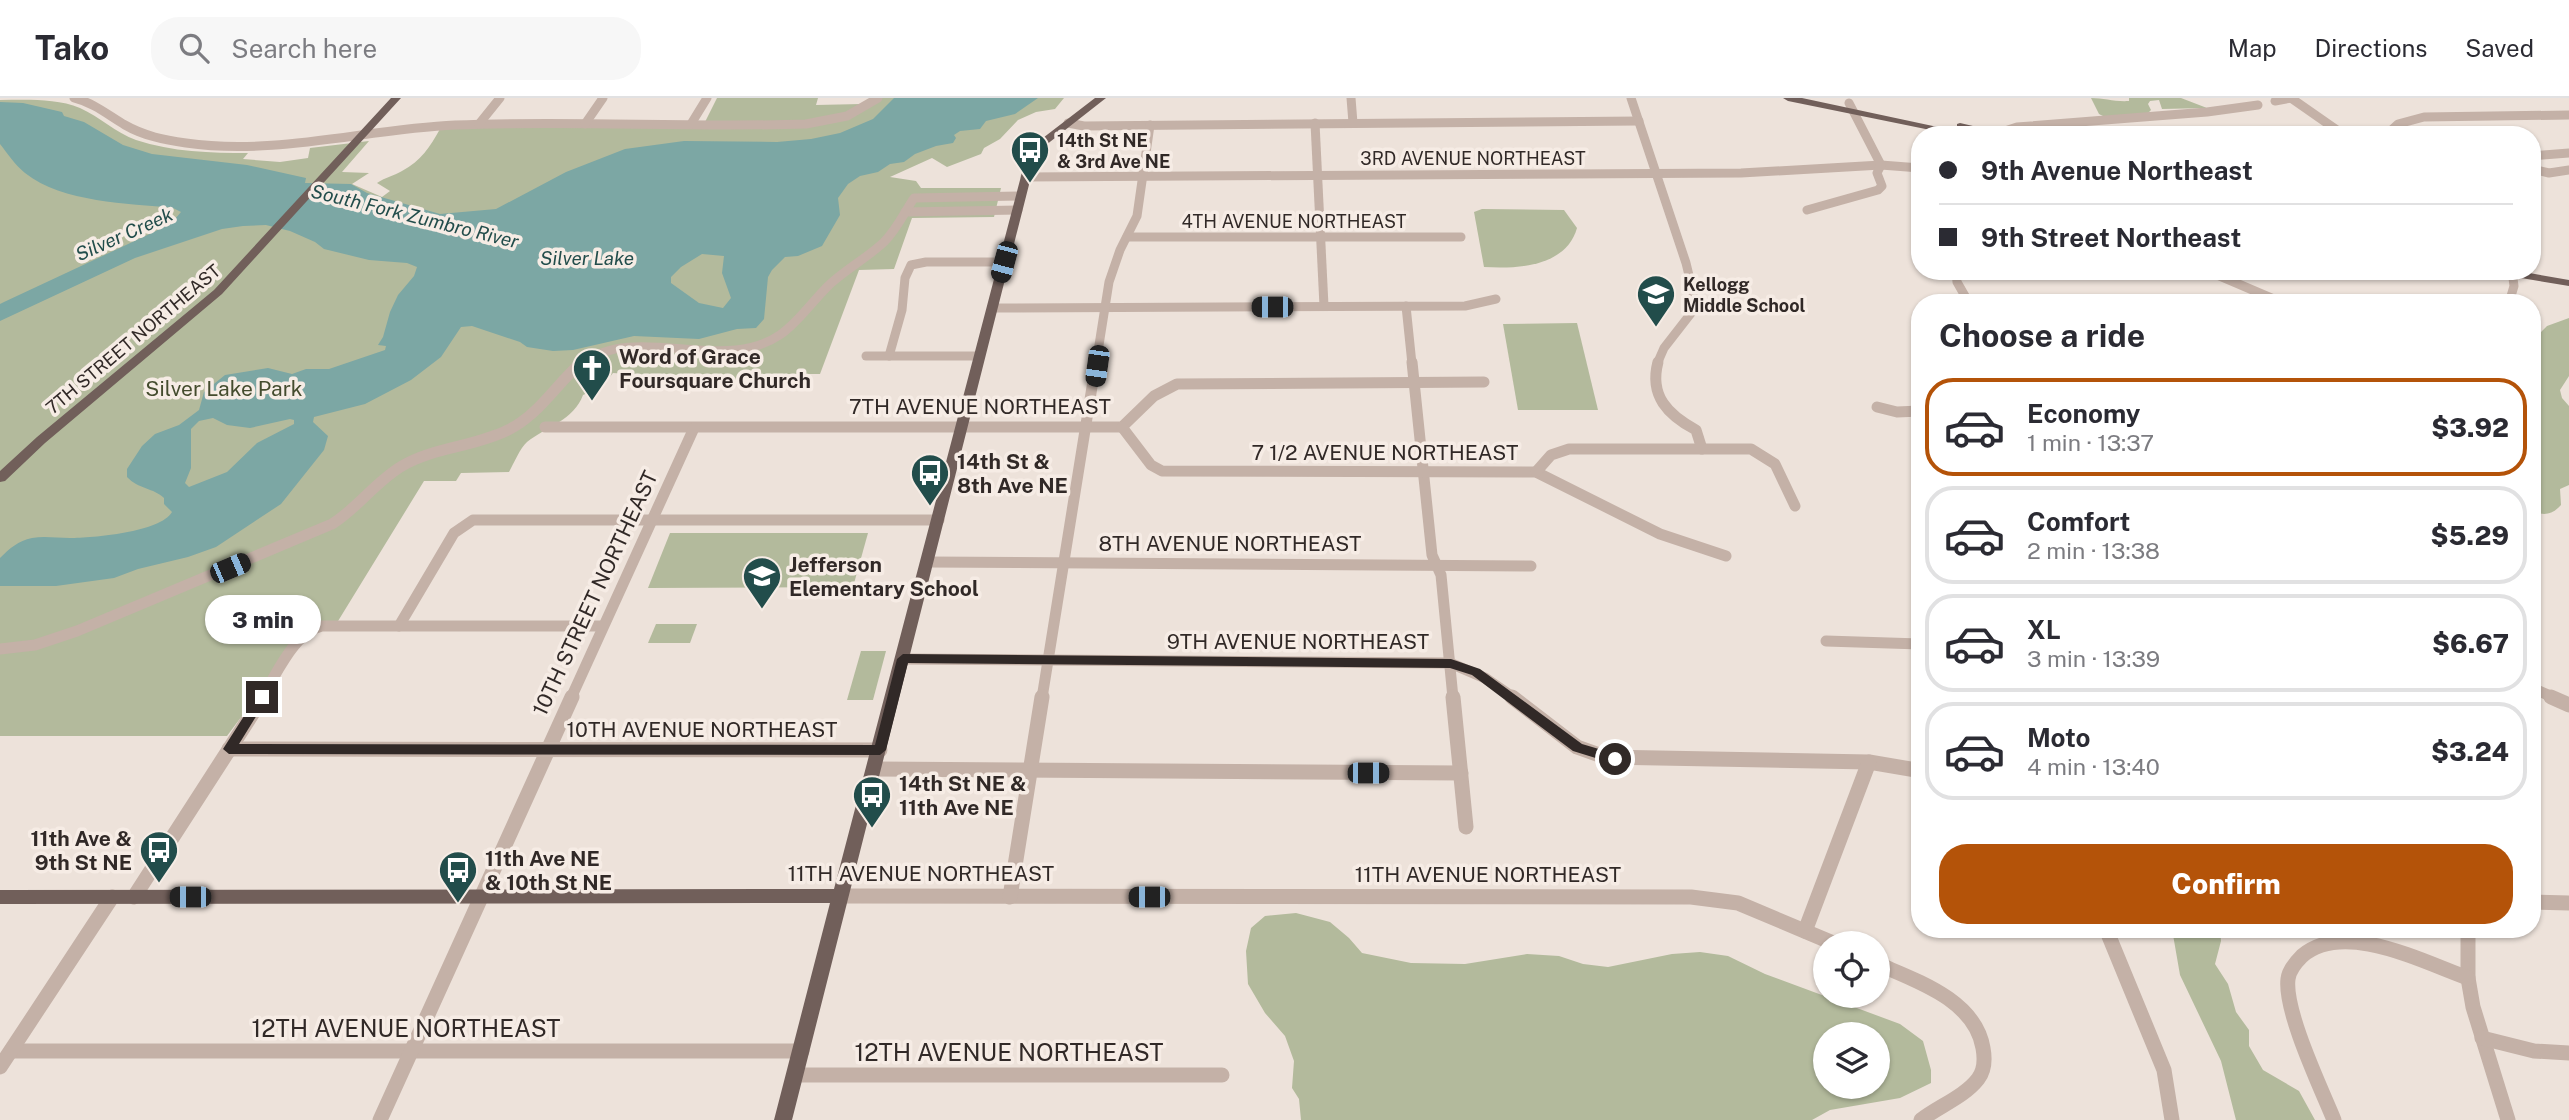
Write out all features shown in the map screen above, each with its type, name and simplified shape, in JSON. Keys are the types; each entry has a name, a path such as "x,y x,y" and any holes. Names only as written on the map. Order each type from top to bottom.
{"main road":[{"name":"7TH STREET NORTHEAST","path":"0,478 50,432 208,302 275,233 396,98"},
{"path":"783,1120 876,769 1025,177 1036,149 1101,98"},
{"path":"1788,98 1850,106 1954,126"},
{"path":"1822,98 1933,126"},
{"path":"2541,271 2569,275"},
{"path":"2541,278 2569,284"},
{"name":"11TH AVENUE NORTHEAST","path":"0,897 842,896"}],"street":[{"path":"74,98 95,105 143,133 194,145 273,146 438,126 479,124 822,122 855,113 878,98"},
{"path":"479,124 500,98"},
{"path":"585,124 603,98"},
{"path":"691,124 706,98"},
{"path":"1351,98 1353,123"},
{"path":"1631,98 1685,262 1694,298 1690,316 1668,342 1654,368 1655,385 1665,412 1696,430 1702,449"},
{"path":"2216,98 2227,110"},
{"path":"2275,102 2291,98 2331,126"},
{"path":"2029,126 2227,110 2258,105"},
{"path":"1807,211 1878,190 1882,186 1877,173 1881,165 1850,106"},
{"path":"2396,126 2424,117 2569,115"},
{"path":"1068,123 1150,125 1639,121"},
{"path":"1315,123 1324,306"},
{"path":"1010,897 1088,427 1105,308 1112,274 1137,216 1150,125"},
{"path":"2541,155 2569,153"},
{"name":"3RD AVENUE NORTHEAST","path":"1025,177 1655,173 1787,171 1881,165 1911,167"},
{"path":"2541,171 2549,173 2569,170"},
{"path":"0,649 35,645 77,631 332,524 353,512 390,473 406,463 491,438 524,421 542,406 579,364 593,355 615,348 635,347 740,350 782,335 797,323 833,282 885,242 914,198 1021,196"},
{"path":"905,212 1018,210"},
{"name":"4TH AVENUE NORTHEAST","path":"1127,237 1461,237"},
{"path":"889,356 902,310 905,278 912,265 926,262 1004,262"},
{"path":"2229,280 2262,294"},
{"path":"992,308 1465,306 1496,299"},
{"path":"1406,306 1432,555 1441,575 1466,827"},
{"path":"866,356 980,356"},
{"name":"7TH AVENUE NORTHEAST","path":"545,427 1122,427 1154,396 1177,384 1484,382"},
{"path":"1877,407 1897,412 1911,411"},
{"name":"7 1/2 AVENUE NORTHEAST","path":"1122,427 1151,465 1162,471 1536,472 1545,459 1563,450 1751,449 1766,455 1783,475 1795,506"},
{"name":"10TH STREET NORTHEAST","path":"380,1120 694,428"},
{"path":"1536,472 1660,534 1726,556"},
{"path":"399,626 454,533 465,523 478,519 939,520"},
{"name":"8TH AVENUE NORTHEAST","path":"928,562 1531,566"},
{"path":"134,897 299,640 310,629 322,626 603,626"},
{"path":"1826,641 1911,644"},
{"name":"9TH AVENUE NORTHEAST","path":"903,659 1451,663 1476,672 1577,747 1597,755 1625,759 1869,762 1911,769"},
{"path":"2541,692 2569,705"},
{"name":"10TH AVENUE NORTHEAST","path":"229,749 880,750"},
{"path":"1805,931 1869,762"},
{"path":"876,769 1461,773"},
{"name":"11TH AVENUE NORTHEAST","path":"842,896 1691,897 1738,903 1813,934"},
{"path":"0,1067 112,897"},
{"path":"2541,902 2569,903"},
{"path":"2109,938 2117,965 2161,1064 2168,1086 2172,1120"},
{"path":"2468,938 2468,978 2473,1007 2508,1120"},
{"path":"2334,1120 2299,1027 2290,995 2288,978 2307,949 2322,941 2342,939 2393,952 2468,978"},
{"path":"1890,969 1934,989 1954,1002 1969,1017 1984,1050 1984,1069 1973,1086 1938,1106 1921,1120"},
{"path":"2482,1038 2535,1051 2569,1053"},
{"name":"12TH AVENUE NORTHEAST","path":"11,1051 802,1051"},
{"name":"12TH AVENUE NORTHEAST","path":"795,1075 1222,1075"}],"green space":[{"name":"Silver Lake Park","path":"717,98 818,98 816,105 862,104 871,98 1064,98 1055,109 1036,112 1018,120 1000,139 984,148 981,154 947,167 932,158 890,177 916,181 921,188 1001,188 994,217 912,218 894,269 859,270 820,374 756,374 740,382 698,386 688,378 613,373 602,387 583,395 579,404 566,417 527,442 509,472 461,473 456,481 424,481 335,626 299,640 227,736 0,736 0,100 40,100 70,105 136,140 178,149 248,153 243,159 280,162 308,158 310,148 369,141 342,172 369,173 352,184 382,197 390,191 377,183 415,163 429,148 440,129 705,122"},
{"path":"2091,98 2129,101 2129,98 2181,98 2207,108 2162,109 2159,100 2150,101 2148,104 2151,110 2148,113 2105,117 2099,114"},
{"path":"1482,209 1564,210 1577,228 1571,241 1551,258 1525,266 1484,267 1474,212"},
{"path":"2569,318 2569,376 2560,390 2562,398 2569,406 2569,485 2560,489 2561,505 2551,513 2541,514 2541,332 2547,326"},
{"path":"1577,323 1598,410 1518,410 1503,324"},
{"path":"670,533 868,533 853,587 648,588"},
{"path":"656,624 697,624 690,643 648,643"},
{"path":"861,651 886,651 873,700 847,700"},
{"path":"1296,913 1330,922 1362,953 1411,963 1465,964 1527,954 1559,956 1583,964 1608,967 1672,954 1700,952 1728,956 1765,974 1813,992 1813,1008 1857,1008 1900,1024 1923,1041 1931,1070 1931,1083 1900,1098 1830,1110 1812,1120 1301,1120 1299,1099 1292,1088 1294,1061 1285,1036 1265,1013 1248,984 1246,951 1251,928 1265,916"},
{"path":"2174,938 2221,938 2215,964 2228,984 2236,1012 2249,1030 2249,1046 2263,1070 2299,1091 2315,1120 2236,1120 2221,1061 2180,975"}],"water":[{"name":"Silver Lake","path":"894,98 1038,98 1015,114 986,121 980,129 960,131 954,135 956,138 953,143 915,154 904,162 890,164 848,184 838,198 840,215 822,246 798,256 785,257 772,270 768,277 764,319 756,328 737,329 699,339 634,336 573,350 553,351 527,347 520,342 472,326 461,327 441,357 411,380 365,404 314,417 313,422 328,436 324,450 281,504 216,547 114,578 56,586 0,586 0,558 22,541 37,537 80,538 109,535 141,529 165,519 172,512 164,504 164,498 127,477 127,469 142,446 155,434 179,425 199,410 204,392 225,375 268,368 292,374 306,369 329,369 385,350 386,346 378,345 390,312 417,267 407,263 369,260 324,249 290,231 266,225 243,226 222,229 135,258 0,321 0,304 156,231 181,212 173,208 96,200 40,183 21,170 0,144 0,102 23,103 62,112 64,116 84,122 123,145 152,154 247,165 306,178 305,183 351,184 367,193 440,214 496,209 566,172 625,149 684,141 777,142 811,139 840,133 873,119","holes":["702,254 724,256 722,273 731,298 723,308 699,303 671,283 671,277 681,267","213,418 227,425 250,428 290,419 294,420 294,424 257,443 227,472 189,487 185,483 191,468 191,429 199,421"]}],"place":[{"name":"14th St NE & 3rd Ave NE","path":"1030,184"},
{"name":"Kellogg Middle School","path":"1656,328"},
{"name":"Word of Grace Foursquare Church","path":"592,402"},
{"name":"14th St & 8th Ave NE","path":"930,507"},
{"name":"Jefferson Elementary School","path":"762,610"},
{"name":"14th St NE & 11th Ave NE","path":"872,829"},
{"name":"11th Ave & 9th St NE","path":"159,884"},
{"name":"11th Ave NE & 10th St NE","path":"458,904"}],"route":[{"path":"262,697 229,749 880,750 903,659 1451,663 1476,672 1494,684 1577,747 1615,759"}],"water label":[{"name":"South Fork Zumbro River","path":"415,216"},
{"name":"Silver Creek","path":"124,234"}]}
